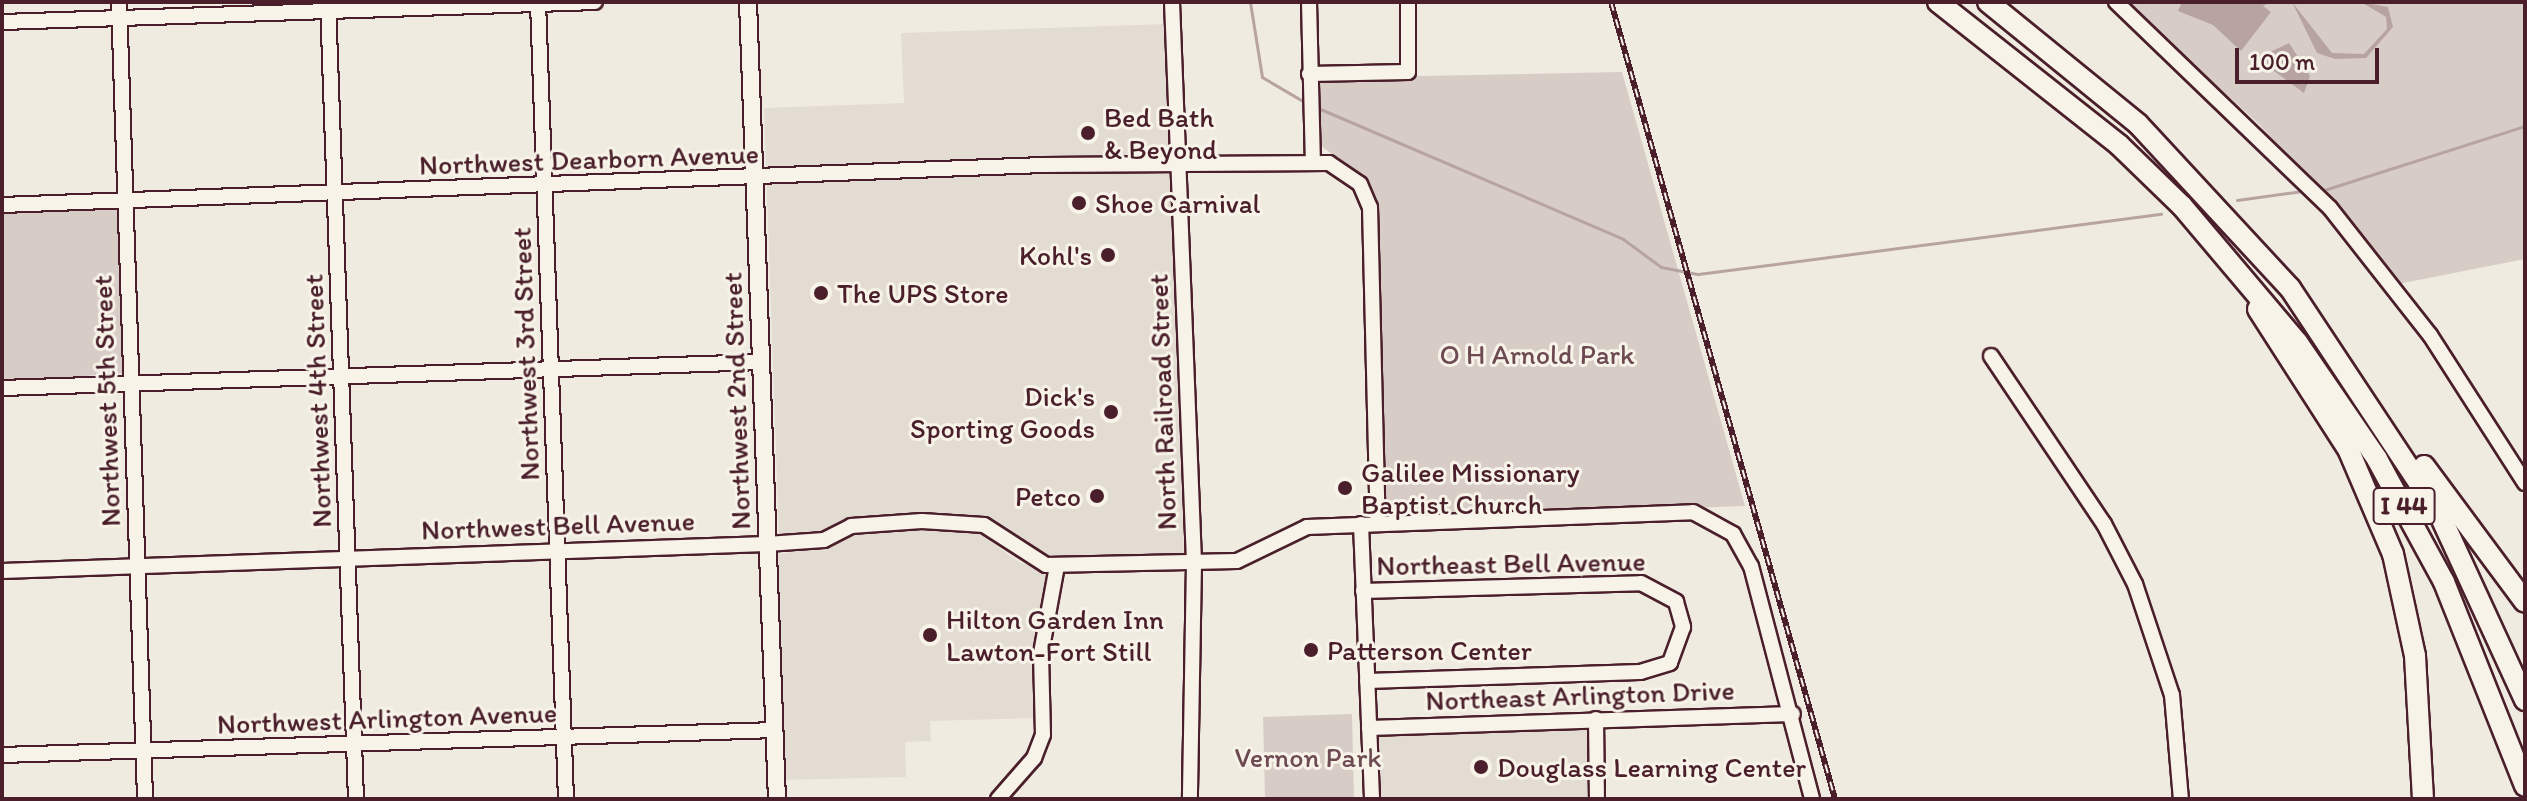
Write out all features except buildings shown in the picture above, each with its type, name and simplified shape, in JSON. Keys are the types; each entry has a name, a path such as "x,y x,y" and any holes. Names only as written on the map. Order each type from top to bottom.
{"highway":[{"path":"1938,2 2035,58 2138,124"},
{"name":"I 44","path":"1938,2 2119,145 2228,257 2334,393 2414,523 2472,642 2525,786"},
{"path":"1978,2 2119,145"},
{"name":"I 44","path":"1988,2 2138,124 2249,238 2335,348 2439,513 2525,700"},
{"path":"2228,257 2349,451 2381,523 2411,629 2423,799"},
{"path":"2335,348 2525,602"}],"main road":[{"name":"Northwest 2nd Street","path":"748,2 777,799"}],"street":[{"path":"2,22 119,10 595,2"},
{"name":"North Railroad Street","path":"1172,2 1194,563 1190,799"},
{"path":"1309,2 1313,162 1346,170 1370,207 1378,524"},
{"path":"1309,74 1408,72 1408,2"},
{"path":"2116,2 2330,208 2430,335 2525,483"},
{"name":"Northwest 3rd Street","path":"538,3 566,799"},
{"name":"Northwest 4th Street","path":"328,7 356,799"},
{"name":"Northwest 5th Street","path":"119,10 145,799"},
{"name":"Northwest Dearborn Avenue","path":"2,205 1313,162"},
{"path":"1991,356 2104,524 2135,584 2172,695 2181,799"},
{"path":"2,388 761,362"},
{"name":"Northeast Bell Avenue","path":"1194,563 1237,561 1307,527 1708,515 1733,534 1751,566 1793,714 1812,799"},
{"name":"Northwest Bell Avenue","path":"2,571 767,544 824,540 866,524 961,521 984,525 1033,562 1057,566 1194,563"},
{"path":"1361,524 1372,799"},
{"path":"998,799 1034,758 1043,735 1041,653 1057,566"},
{"name":"Northeast Bell Avenue","path":"1363,591 1641,583 1676,602 1683,627"},
{"name":"Northeast Arlington Drive","path":"1367,681 1640,672 1670,663 1683,627"},
{"name":"Northeast Arlington Drive","path":"1369,728 1793,714"},
{"path":"1596,719 1597,799"},
{"name":"Northwest Arlington Avenue","path":"2,755 143,753 774,730"}],"shaded area":[{"path":"2182,2 2270,2 2263,6 2271,12 2241,51 2213,25 2178,11"},
{"path":"2292,2 2332,53 2364,54 2387,29 2386,17 2361,2 2388,7 2393,27 2366,58 2335,59 2317,53"},
{"path":"1168,24 1184,559 1033,556 987,522 779,538 764,108 904,103 901,33"},
{"path":"2289,43 2310,76 2304,93 2263,63 2266,54"},
{"path":"970,527 1019,562 1048,572 1035,638 1038,718 930,721 931,741 905,742 906,777 785,780 778,554 823,548 862,528"},
{"name":"Douglass Learning Center","path":"1588,728 1590,799 1374,799 1372,736"}],"green space":[{"path":"2124,2 2525,2 2525,259 2398,284 2259,124"},
{"name":"O H Arnold Park","path":"1622,72 1745,506 1388,519 1363,178 1320,145 1316,78"},
{"path":"117,209 125,373 2,382 2,213"},
{"name":"Vernon Park","path":"1352,714 1354,799 1265,799 1263,717"}],"waterway":[{"path":"1250,2 1262,77 1301,100"},
{"path":"1318,108 1623,239 1661,267 1698,274 2161,214"},
{"path":"2324,190 2525,126"},
{"path":"2237,200 2303,191"}],"railway":[{"path":"1611,2 1835,799"}],"place":[{"name":"Bed Bath & Beyond","path":"1088,133"},
{"name":"Shoe Carnival","path":"1079,203"},
{"name":"Kohl's","path":"1108,255"},
{"name":"The UPS Store","path":"821,293"},
{"name":"Dick's Sporting Goods","path":"1111,412"},
{"name":"Galilee Missionary Baptist Church","path":"1345,488"},
{"name":"Petco","path":"1097,496"},
{"name":"Hilton Garden Inn Lawton-Fort Still","path":"930,635"},
{"name":"Patterson Center","path":"1311,650"},
{"name":"Douglass Learning Center","path":"1481,767"}]}
